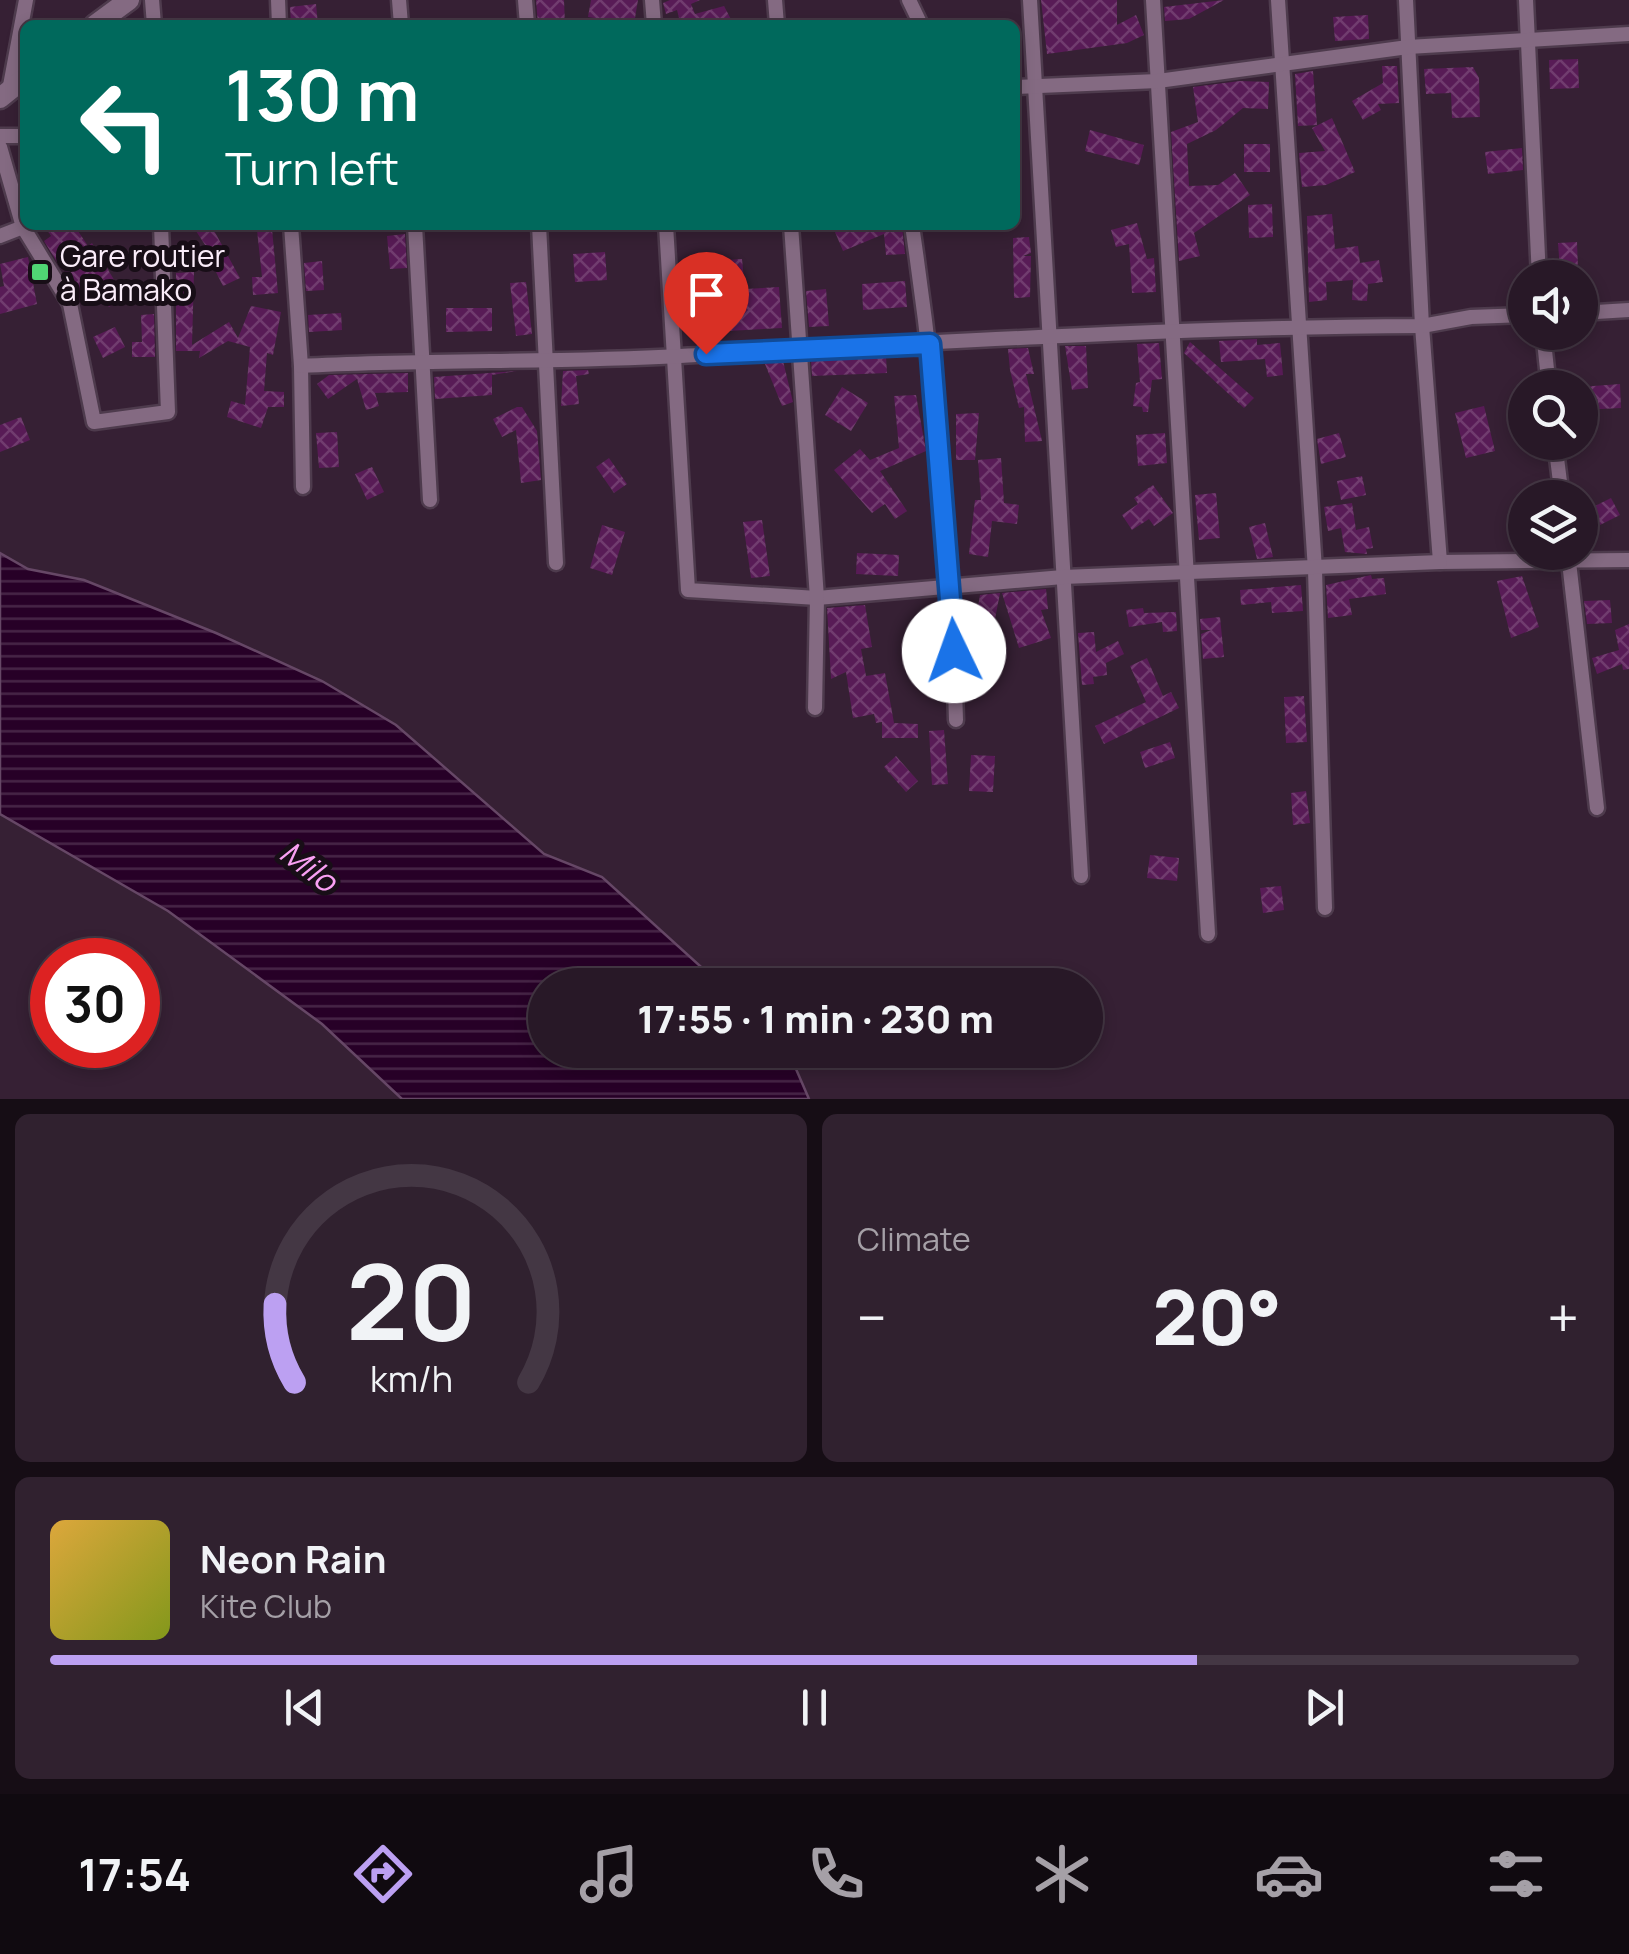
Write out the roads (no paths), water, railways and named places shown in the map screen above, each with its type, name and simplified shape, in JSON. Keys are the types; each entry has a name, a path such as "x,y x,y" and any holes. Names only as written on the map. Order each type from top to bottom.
{"street":[{"path":"102,20 128,0"},
{"path":"1030,0 1053,334 1080,876"},
{"path":"1153,0 1208,934"},
{"path":"1278,0 1314,570 1325,908"},
{"path":"1406,0 1422,326 1440,562"},
{"path":"1526,0 1538,260"},
{"path":"1020,87 1158,80 1408,47 1629,34"},
{"path":"11,89 20,36"},
{"path":"0,147 20,216"},
{"path":"25,230 70,304 94,422 168,412 162,230"},
{"path":"291,230 302,366 303,487"},
{"path":"415,230 430,500"},
{"path":"540,230 556,562"},
{"path":"666,230 688,590 816,598 1063,577 1508,559"},
{"path":"791,230 816,598 815,708"},
{"path":"913,230 930,344 952,589 956,720"},
{"path":"1598,312 1629,310"},
{"path":"302,366 425,359 675,356 1053,334 1422,326 1508,316"},
{"path":"1598,558 1629,560"},
{"path":"1570,570 1597,808"}],"water":[{"name":"Milo","path":"0,553 28,569 84,580 322,681 396,725 544,854 602,877 702,968 528,968 528,1068 795,1068 809,1099 402,1099 322,1024 168,911 0,814"}],"place":[{"name":"Gare routier à Bamako","path":"40,272"}]}
